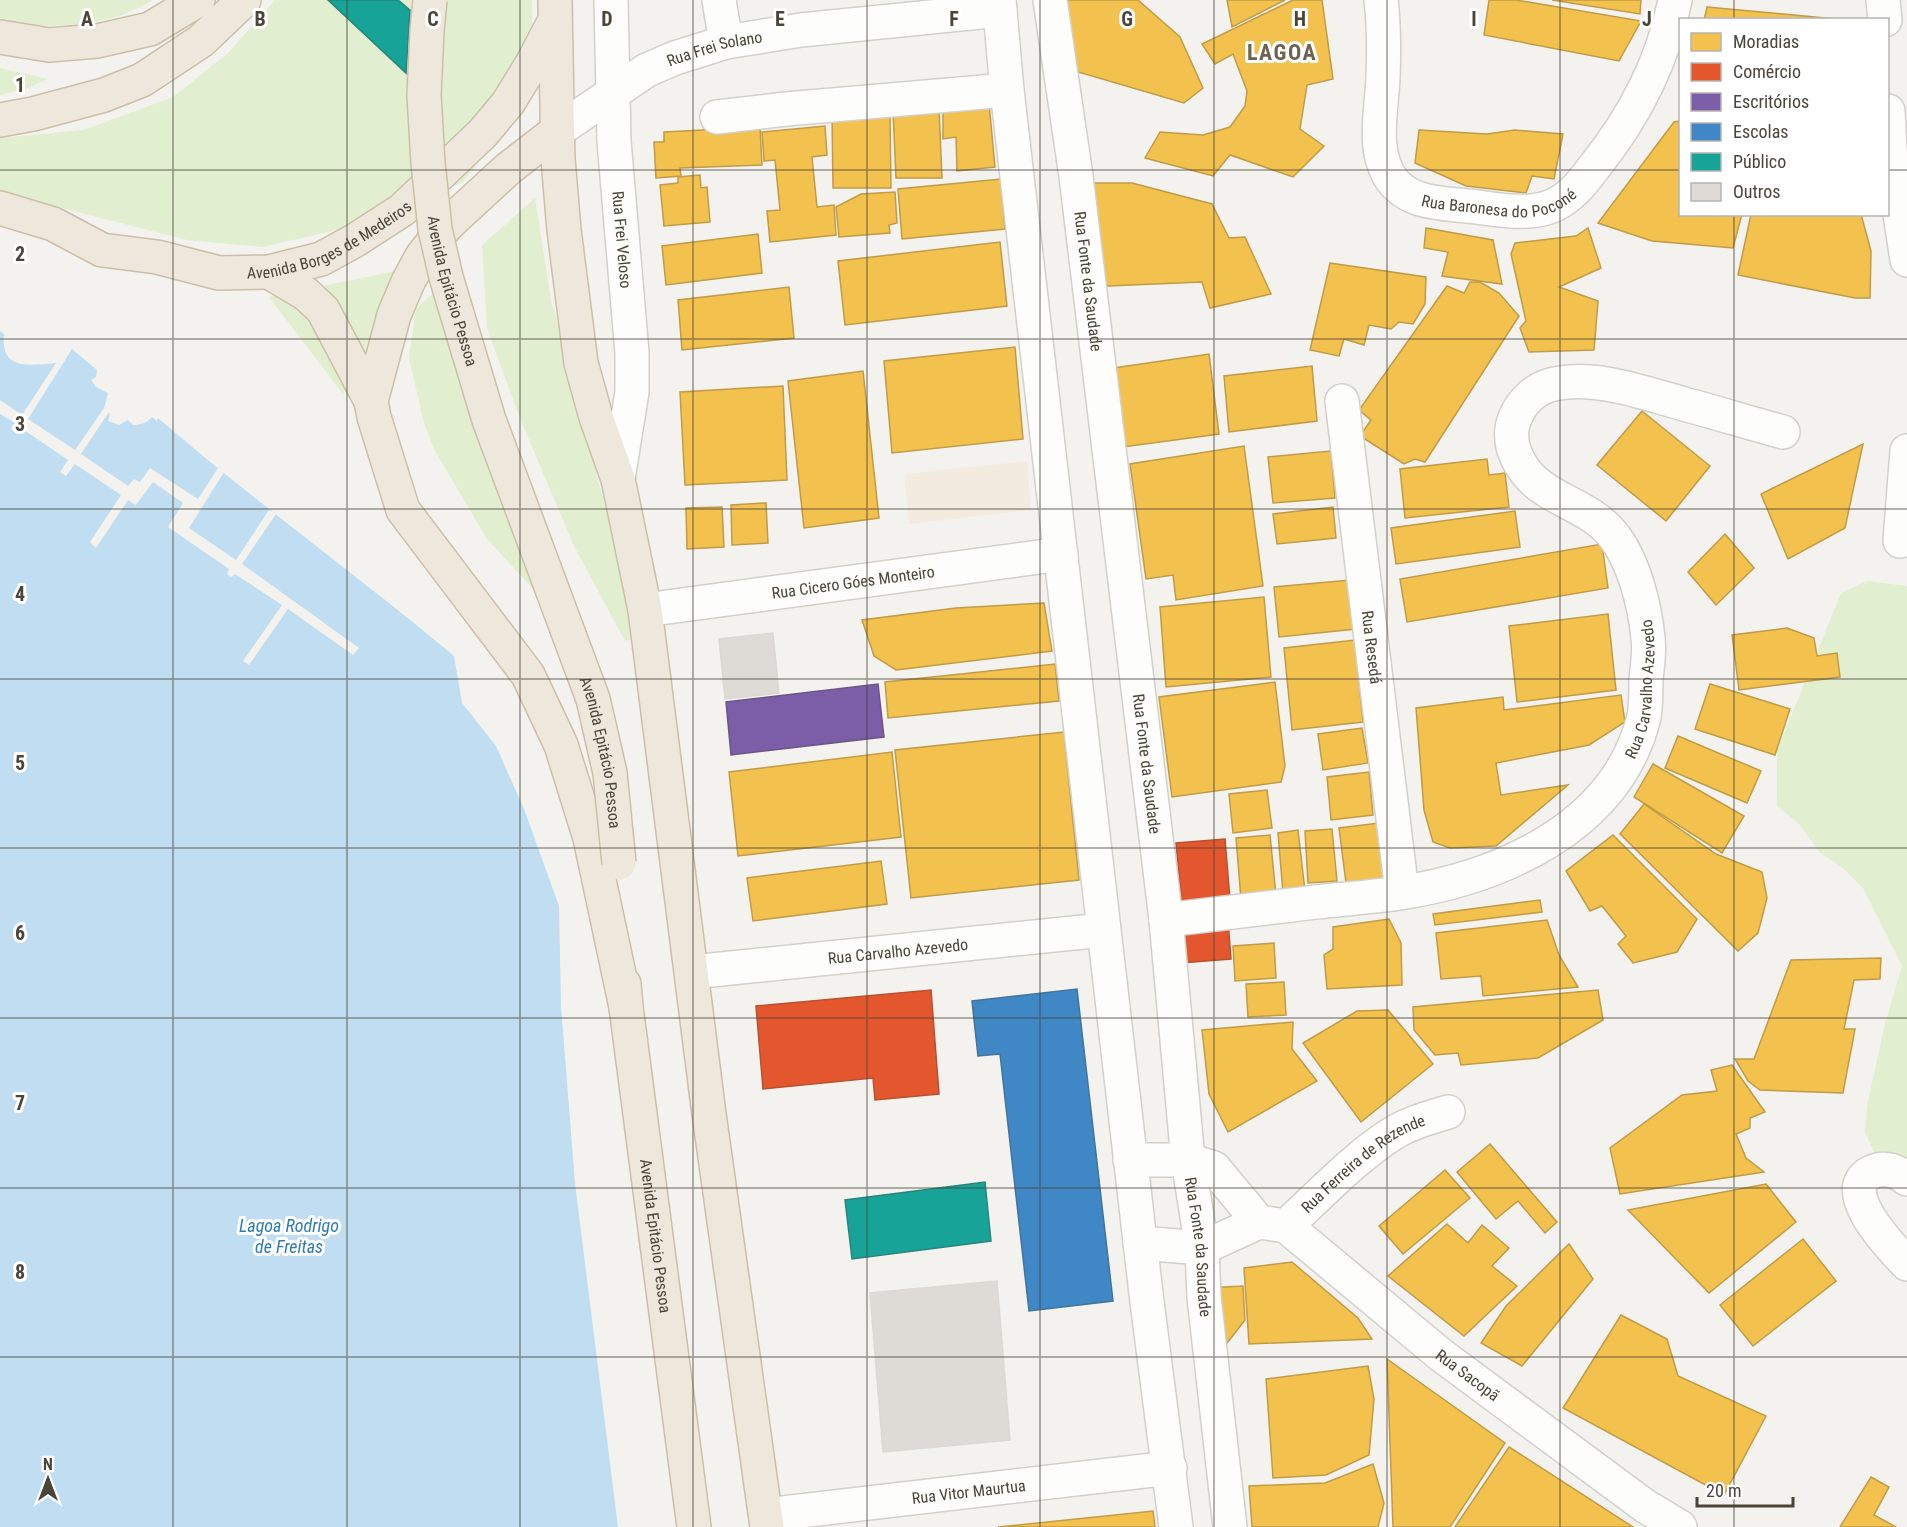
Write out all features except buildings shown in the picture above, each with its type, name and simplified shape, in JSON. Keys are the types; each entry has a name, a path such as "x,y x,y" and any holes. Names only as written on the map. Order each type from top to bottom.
{"highway":[{"path":"0,37 49,45 97,41 150,29 198,0"},
{"path":"0,120 33,114 104,95 142,80 201,40 244,0"},
{"name":"Avenida Epitácio Pessoa","path":"430,0 424,95 435,229 454,307 489,420 593,699 610,773 619,863 626,1007 694,1527"},
{"path":"556,8 557,131 564,230 581,363 596,417 618,479 645,610 709,1114 767,1521"},
{"name":"Avenida Borges de Medeiros","path":"0,208 52,224 102,250 157,257 219,273 269,272 321,259 402,210 483,133 508,103 532,64 556,8"},
{"path":"371,401 394,315 422,256 447,225 509,168 557,131"},
{"path":"269,272 306,294 323,310 371,401 403,510 528,675 561,745 590,838 626,1007"}],"street":[{"name":"Rua Frei Veloso","path":"611,0 614,141 632,353 632,392 618,479"},
{"path":"719,0 726,42"},
{"name":"Rua Fonte da Saudade","path":"1050,0 1076,176 1166,920 1188,1160 1202,1248 1204,1297 1230,1527"},
{"name":"Rua Baronesa do Poconé","path":"1381,0 1383,77 1380,144 1385,166 1392,179 1415,198 1432,202 1529,211 1563,201 1578,188 1622,131 1646,88 1658,59 1675,0"},
{"path":"1883,0 1885,18"},
{"name":"Rua Frei Solano","path":"557,131 613,91 655,66 726,42 801,30 999,5"},
{"path":"999,5 1103,930 1176,1527"},
{"path":"717,117 1007,90"},
{"path":"1889,131 1907,260"},
{"name":"Rua Carvalho Azevedo","path":"1166,920 1402,892 1460,880 1518,858 1572,826 1610,789 1636,743 1644,713 1648,639 1636,577 1614,535 1597,518 1539,487 1518,462 1511,440 1512,423 1533,393 1553,384 1579,382 1605,384 1631,389 1783,432"},
{"name":"Rua Resedá","path":"1342,401 1402,892"},
{"path":"1900,541 1907,452"},
{"name":"Rua Cicero Góes Monteiro","path":"645,610 1061,554"},
{"name":"Rua Carvalho Azevedo","path":"692,972 1103,930"},
{"name":"Rua Ferreira de Rezende","path":"1272,1224 1393,1134 1421,1120 1448,1112"},
{"name":"Rua Sacopã","path":"1130,1160 1188,1160 1214,1168 1272,1224 1441,1355 1645,1506 1680,1527"},
{"path":"1907,1179 1898,1172 1876,1170 1866,1175 1860,1185 1860,1198 1878,1232 1907,1264"},
{"path":"1140,1243 1202,1248 1272,1224"},
{"name":"Rua Vitor Maurtua","path":"767,1521 1170,1468"}],"shaded area":[{"path":"1027,461 1031,510 909,524 904,474"}],"green space":[{"path":"0,0 153,0 117,16 98,21 40,26 0,24"},
{"path":"275,0 532,0 533,60 512,119 462,183 358,225 263,247 187,240 0,192 0,138 84,130 173,97 228,53"},
{"path":"0,68 48,79 28,88 0,95"},
{"path":"535,198 551,300 639,637 625,641 574,546 519,416 487,328 482,245"},
{"path":"396,271 377,323 343,394 269,297"},
{"path":"437,290 477,436 514,521 572,631 487,539 435,451 424,423 409,358 416,308"},
{"path":"1868,581 1907,586 1907,1189 1878,1159 1865,1133 1867,1106 1885,1024 1902,966 1863,888 1843,868 1820,853 1800,825 1777,806 1777,751 1841,593"}],"water":[{"name":"Lagoa Rodrigo de Freitas","path":"0,331 4,334 7,355 19,364 56,363 62,365 72,349 97,370 96,377 91,380 96,387 108,393 104,408 110,414 108,421 119,425 128,420 136,425 152,417 157,421 158,418 454,656 462,703 496,746 524,809 559,906 561,1006 575,1183 618,1527 0,1527"}],"pier":[{"path":"56,363 62,365 28,419 75,450 104,408 109,412 81,454 128,486 134,479 140,482 150,468 198,499 218,468 222,470 224,472 189,528 236,560 269,510 276,514 242,564 359,648 353,655 288,609 249,665 243,661 282,605 235,574 231,577 227,574 229,569 168,527 183,503 153,482 136,505 128,500 96,548 90,542 121,495 75,464 66,476 60,472 68,460 21,428 16,433 11,429 15,423 0,414 0,400 22,415"}],"district":[{"name":"LAGOA","path":"1282,52"}]}
